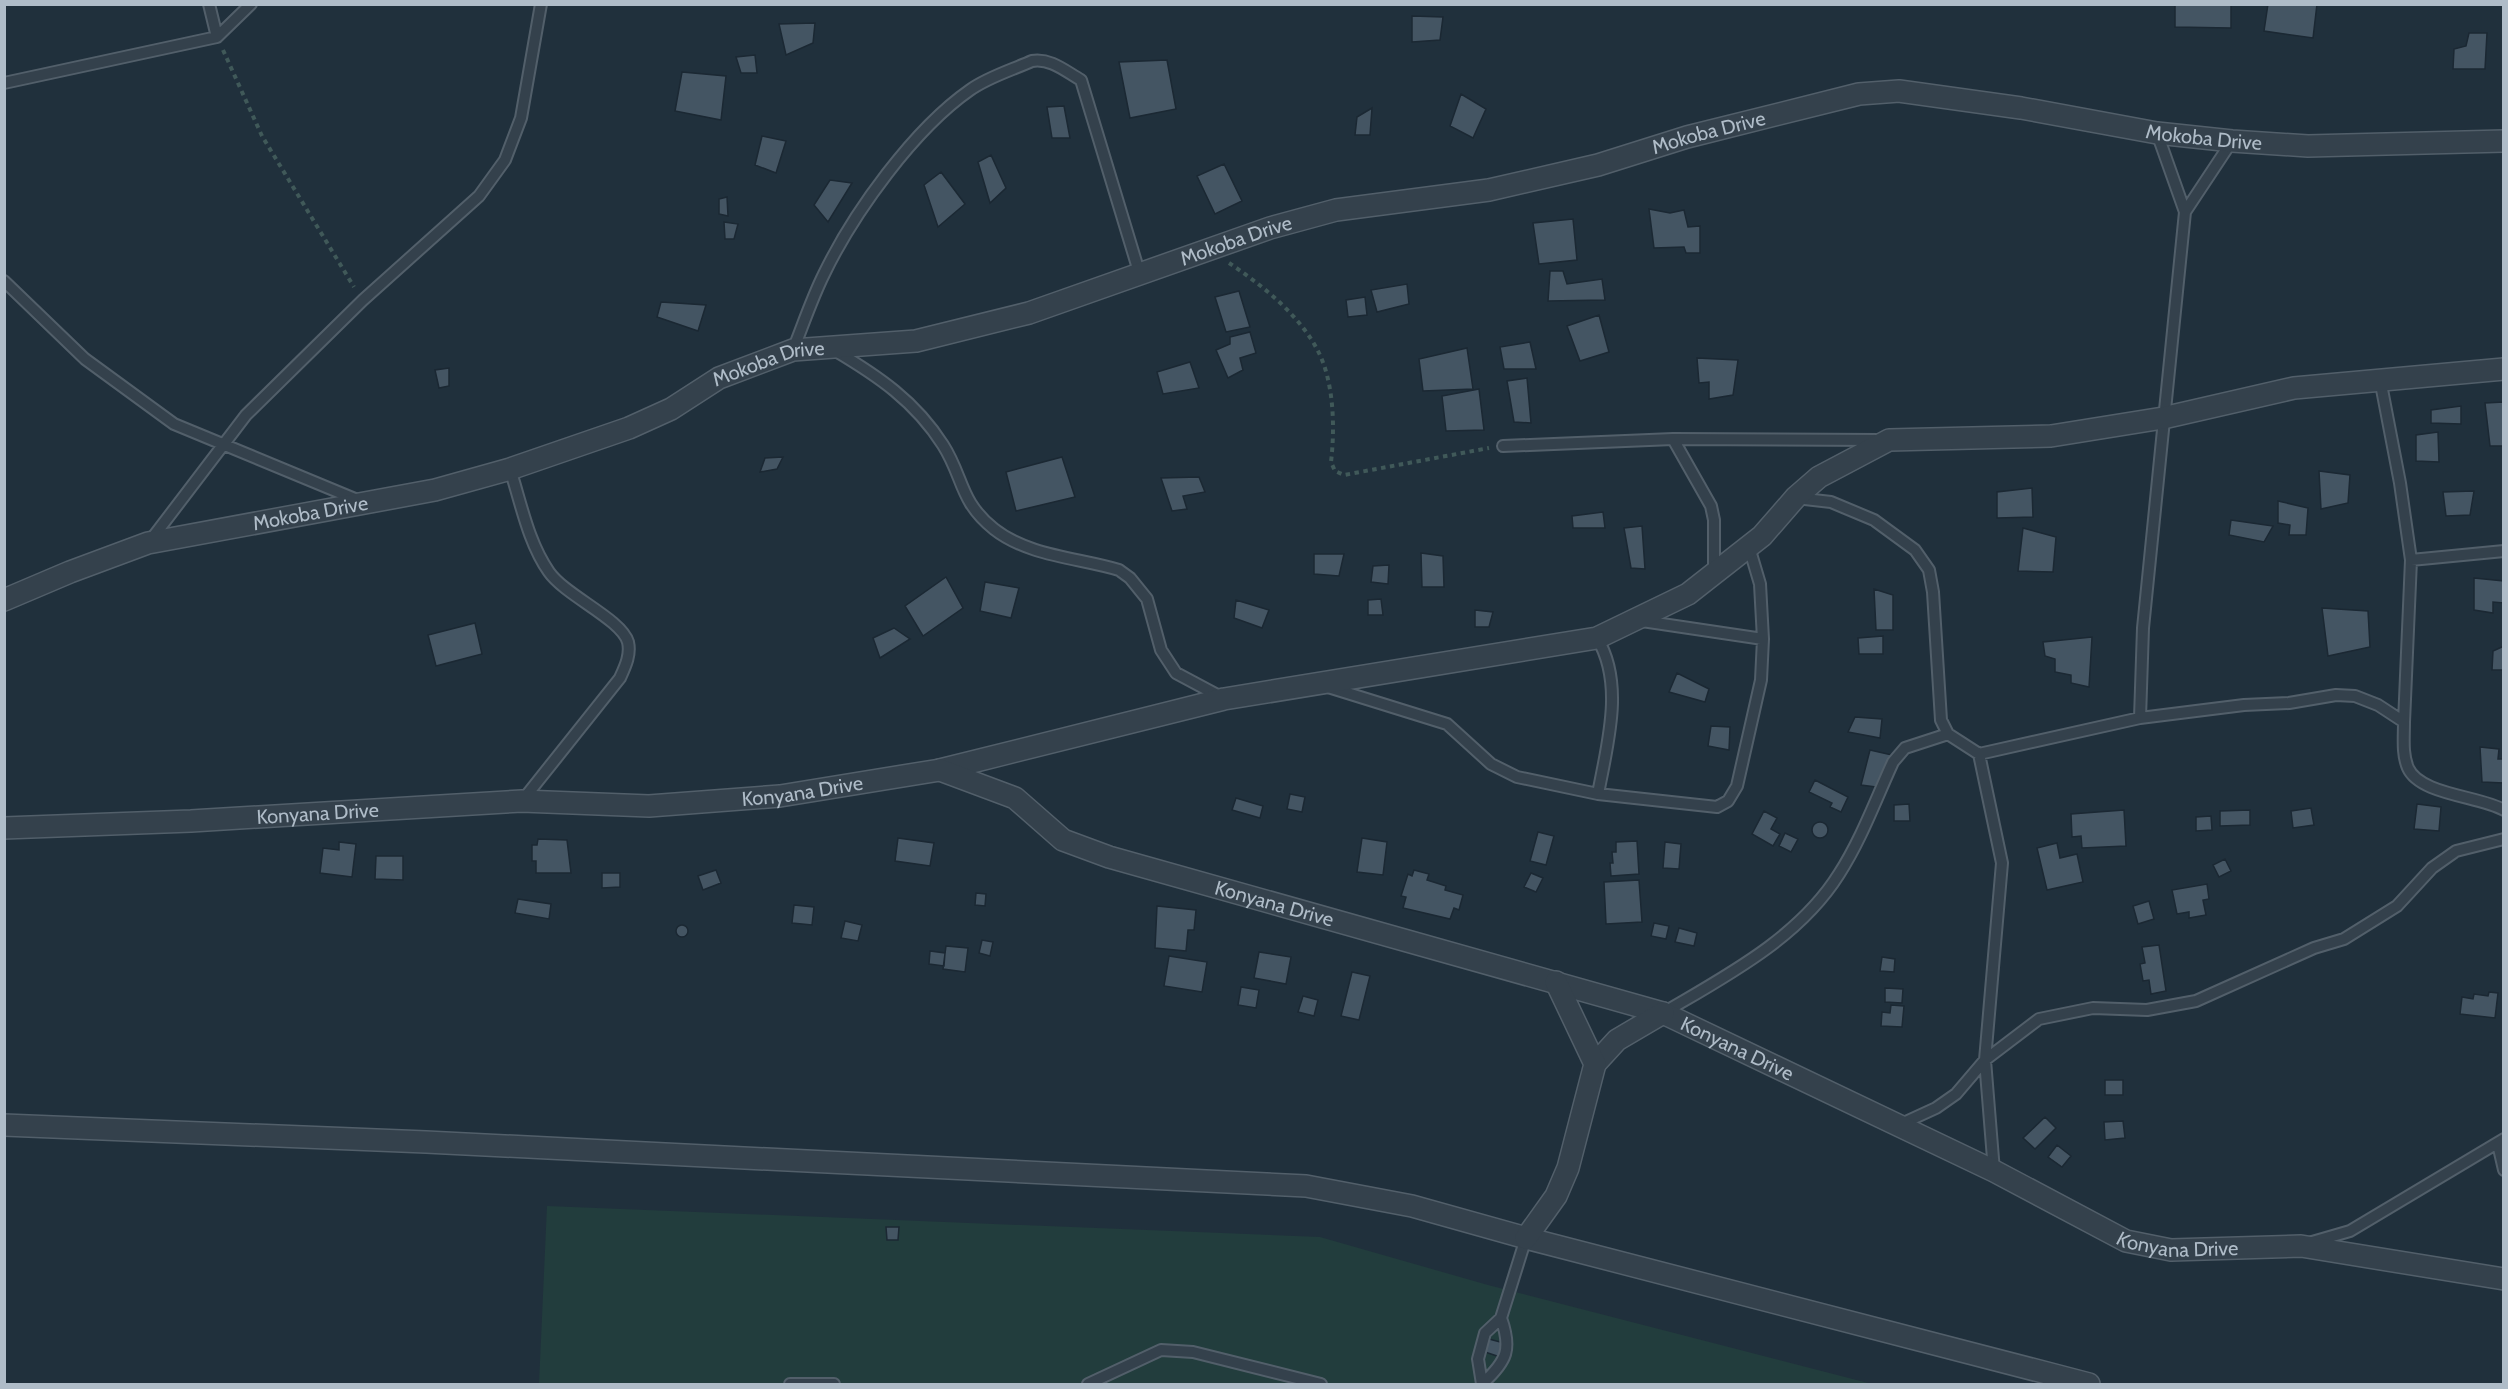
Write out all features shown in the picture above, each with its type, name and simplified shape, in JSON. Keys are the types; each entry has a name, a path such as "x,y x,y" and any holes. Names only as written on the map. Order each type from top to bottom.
{"street":[{"name":"Mokoba Drive","path":"4,600 148,543 435,490 510,469 629,428 671,409 719,378 793,350 916,341 1029,313 1270,228 1336,210 1489,190 1598,165 1687,137 1859,93 1899,91 2020,108 2157,133 2232,141 2308,146 2504,141"},
{"path":"940,770 1224,699 1597,638 1688,594 1749,547 1796,498 1833,468 1889,440 2051,436 2163,418 2294,388 2504,369"},
{"name":"Konyana Drive","path":"4,828 191,821 522,801 649,806 780,796 940,770 1015,798 1064,840 1109,857 1663,1013 1995,1171 2126,1241 2171,1250 2301,1246 2504,1279"},
{"path":"1556,982 1595,1064"},
{"path":"1526,1238 1556,1196 1568,1167 1595,1064 1617,1040 1663,1013"},
{"path":"4,1125 1306,1186 1412,1206 1526,1238 2089,1384"}],"lane":[{"path":"209,4 217,37"},
{"path":"4,83 217,37 251,4"},
{"path":"148,543 199,479 223,442 246,414 363,300 479,196 505,160 521,118 534,55 541,4"},
{"path":"793,350 824,273 858,218 916,139 938,116 972,89 1032,61 1043,60 1053,63 1081,80 1140,275"},
{"path":"2140,718 2143,628 2185,212 2157,133"},
{"path":"2185,212 2232,141"},
{"path":"4,281 85,359 174,424 223,442 366,503"},
{"path":"828,347 869,371 912,404 944,446 969,506 994,530 1016,543 1119,570 1130,578 1147,599 1161,650 1176,672 1224,699"},
{"path":"2380,379 2400,483 2410,560 2404,722 2404,752 2409,770 2422,782 2504,810"},
{"path":"1503,446 1673,439 1889,440"},
{"path":"1673,439 1711,506 1714,520 1714,574"},
{"path":"510,469 531,538 550,573 570,593 618,627 628,642 628,661 620,678 522,801"},
{"path":"1796,498 1831,502 1874,520 1915,550 1929,570 1933,592 1939,710 1948,735 1979,754 2140,718 2244,705 2289,703 2336,695 2355,696 2378,705 2404,722"},
{"path":"1316,683 1447,724 1491,764 1517,777 1598,794 1717,807 1728,801 1737,786 1761,680 1763,639 1760,584 1749,547"},
{"path":"2410,560 2504,551"},
{"path":"1638,620 1763,639"},
{"path":"1597,638 1607,654 1612,678 1608,747 1598,794"},
{"path":"1663,1013 1740,967 1806,916 1839,874 1893,762 1905,748 1948,735"},
{"path":"1979,754 2002,863 1985,1060 1995,1171"},
{"path":"1897,1126 1936,1108 1956,1094 1985,1060 2039,1019 2093,1008 2147,1010 2196,1001 2314,948 2344,939 2397,906 2432,867 2456,851 2504,839"},
{"path":"2301,1246 2350,1231 2501,1142 2504,1170"},
{"path":"1483,1384 1478,1359 1485,1334 1501,1318 1526,1238"},
{"path":"1483,1384 1501,1367 1506,1349 1508,1340 1501,1318"},
{"path":"1088,1384 1161,1350 1193,1352 1321,1384"},
{"path":"790,1384 834,1384"}],"path":[{"path":"217,37 262,135 363,300"},
{"path":"1208,249 1249,277 1270,295 1295,320 1319,353 1330,395 1331,462 1335,471 1344,475 1503,446"}],"green space":[{"path":"547,1206 1320,1237 1488,1285 1872,1384 539,1384"}],"building":[{"path":"2175,4 2231,4 2231,28 2175,27"},
{"path":"2268,4 2317,4 2313,38 2264,31"},
{"path":"1412,16 1443,17 1440,40 1412,42"},
{"path":"815,23 813,43 786,55 779,24"},
{"path":"2469,33 2487,33 2485,69 2453,69 2454,49 2466,46"},
{"path":"755,55 757,73 741,73 736,57"},
{"path":"1167,60 1176,109 1130,118 1119,62"},
{"path":"682,72 726,76 721,120 675,111"},
{"path":"1461,94 1486,109 1473,138 1450,126"},
{"path":"1064,106 1070,138 1052,138 1047,107"},
{"path":"1372,108 1370,135 1355,135 1357,117"},
{"path":"762,136 786,141 776,173 755,165"},
{"path":"991,155 1006,188 990,203 978,162"},
{"path":"1224,164 1242,201 1215,214 1197,176"},
{"path":"941,172 965,204 938,227 924,185"},
{"path":"830,180 852,183 828,222 814,205"},
{"path":"727,197 728,216 719,214 719,199"},
{"path":"1649,209 1670,213 1684,210 1688,227 1700,226 1700,253 1686,253 1684,247 1654,248"},
{"path":"1573,219 1577,260 1539,264 1533,223"},
{"path":"724,222 738,224 734,239 725,239"},
{"path":"1550,271 1563,271 1567,284 1602,279 1605,300 1548,301"},
{"path":"1407,284 1409,304 1377,312 1371,290"},
{"path":"1239,291 1250,327 1226,332 1215,297"},
{"path":"1365,297 1367,315 1348,317 1346,300"},
{"path":"661,302 706,305 698,331 657,317"},
{"path":"1599,315 1609,352 1580,361 1567,326"},
{"path":"1250,332 1256,353 1240,358 1243,370 1228,378 1216,350 1230,344 1230,337"},
{"path":"1530,342 1536,369 1504,369 1500,347"},
{"path":"1467,348 1473,389 1423,391 1419,359"},
{"path":"1697,358 1738,360 1733,395 1709,399 1709,382 1699,383"},
{"path":"1190,362 1199,388 1163,394 1157,372"},
{"path":"449,368 449,386 439,388 435,370"},
{"path":"1527,378 1531,423 1514,422 1507,381"},
{"path":"1479,389 1484,430 1446,431 1442,396"},
{"path":"2504,402 2504,446 2490,446 2485,403"},
{"path":"2461,406 2461,424 2431,423 2431,410"},
{"path":"2438,432 2439,462 2416,461 2416,435"},
{"path":"783,457 777,469 760,472 765,458"},
{"path":"1062,457 1075,497 1016,511 1006,472"},
{"path":"2319,471 2350,475 2348,503 2321,509"},
{"path":"1199,477 1205,492 1183,496 1187,509 1172,511 1161,478"},
{"path":"2032,488 2033,517 1997,518 1997,492"},
{"path":"2474,491 2470,515 2446,516 2443,492"},
{"path":"2278,501 2308,508 2306,535 2289,535 2290,525 2278,523"},
{"path":"1603,512 1605,528 1573,528 1572,516"},
{"path":"2231,520 2273,526 2264,542 2229,535"},
{"path":"1642,526 1645,569 1631,568 1624,528"},
{"path":"2023,528 2056,537 2053,572 2018,571"},
{"path":"1421,553 1443,556 1444,587 1422,587"},
{"path":"1314,554 1344,554 1339,576 1314,574"},
{"path":"1389,565 1388,584 1371,582 1373,566"},
{"path":"946,577 963,608 923,636 905,606"},
{"path":"2474,578 2504,581 2504,603 2493,602 2493,613 2474,610"},
{"path":"985,582 1019,588 1011,618 980,611"},
{"path":"1874,589 1893,595 1893,630 1876,630"},
{"path":"1381,599 1383,615 1368,615 1368,600"},
{"path":"1236,600 1269,610 1262,628 1234,618"},
{"path":"2322,608 2368,611 2370,647 2328,656"},
{"path":"1475,610 1493,612 1489,627 1475,627"},
{"path":"475,623 482,654 436,666 428,635"},
{"path":"894,628 910,639 880,658 873,638"},
{"path":"1883,636 1883,654 1859,654 1858,638"},
{"path":"2092,637 2089,687 2071,683 2071,675 2055,672 2055,659 2045,656 2043,642"},
{"path":"2504,646 2504,670 2492,670 2493,651"},
{"path":"1677,673 1709,689 1705,702 1669,692"},
{"path":"1855,717 1882,719 1880,738 1848,732"},
{"path":"1711,726 1730,727 1729,750 1708,746"},
{"path":"2480,747 2499,749 2498,759 2504,759 2504,783 2482,782"},
{"path":"1870,750 1892,755 1876,787 1861,785"},
{"path":"1815,780 1848,797 1841,812 1830,807 1832,803 1809,792"},
{"path":"1290,794 1305,797 1302,812 1287,809"},
{"path":"1236,798 1263,806 1260,818 1232,810"},
{"path":"1909,804 1910,821 1894,821 1894,805"},
{"path":"2417,804 2441,807 2439,831 2414,829"},
{"path":"2311,808 2314,825 2293,828 2291,811"},
{"path":"2124,810 2126,846 2082,848 2081,836 2072,837 2071,814"},
{"path":"2250,810 2250,825 2220,826 2220,811"},
{"path":"1764,811 1777,818 1771,829 1780,834 1773,846 1752,834"},
{"path":"2211,816 2212,830 2196,831 2196,817"},
{"path":"1820,822 1826,824 1828,830 1826,836 1820,838 1814,836 1812,830 1814,824"},
{"path":"1538,832 1554,836 1546,865 1530,861"},
{"path":"1785,833 1798,839 1791,852 1779,846"},
{"path":"898,838 934,843 930,866 895,861"},
{"path":"1362,838 1387,842 1383,875 1357,872"},
{"path":"538,839 567,840 571,873 536,873 536,861 532,861 532,845 537,845"},
{"path":"1637,841 1639,874 1611,876 1610,863 1613,863 1612,852 1616,852 1616,842"},
{"path":"339,842 356,844 352,877 320,873 323,848 339,850"},
{"path":"1665,842 1681,844 1679,869 1663,868"},
{"path":"2057,843 2060,858 2077,854 2083,882 2047,890 2037,848"},
{"path":"376,856 403,856 403,880 375,879"},
{"path":"2225,859 2231,871 2219,877 2213,865"},
{"path":"716,870 721,883 703,890 698,876"},
{"path":"1414,870 1429,874 1427,880 1446,886 1445,890 1463,895 1459,910 1454,908 1450,919 1403,908 1406,897 1401,896 1408,874 1412,876"},
{"path":"602,873 620,873 620,887 602,888"},
{"path":"1531,873 1543,878 1536,892 1524,887"},
{"path":"1639,880 1642,922 1606,924 1604,882"},
{"path":"2207,884 2209,899 2203,900 2206,915 2189,918 2189,912 2177,914 2172,890"},
{"path":"976,893 986,894 985,906 975,905"},
{"path":"518,899 551,904 549,919 515,913"},
{"path":"2149,901 2154,919 2138,924 2133,906"},
{"path":"794,905 814,907 812,925 792,923"},
{"path":"1157,906 1196,910 1194,930 1188,930 1186,951 1155,948"},
{"path":"845,921 862,925 858,941 841,938"},
{"path":"1654,923 1669,926 1666,939 1651,936"},
{"path":"684,925 687,926 687,936 680,937 677,936 676,929 677,926"},
{"path":"1679,928 1697,933 1694,946 1675,942"},
{"path":"982,940 993,942 990,956 979,953"},
{"path":"2159,945 2166,991 2151,994 2149,980 2143,981 2140,964 2145,963 2142,947"},
{"path":"946,946 968,948 965,972 943,969"},
{"path":"930,951 945,953 944,966 929,964"},
{"path":"1259,952 1291,957 1286,984 1254,978"},
{"path":"1169,956 1207,962 1202,992 1164,986"},
{"path":"1882,957 1895,959 1894,972 1880,971"},
{"path":"1352,972 1370,976 1359,1020 1341,1016"},
{"path":"1241,987 1259,990 1256,1008 1238,1005"},
{"path":"1885,988 1903,989 1902,1003 1885,1002"},
{"path":"2489,992 2498,993 2495,1018 2460,1014 2462,997 2473,999 2474,994 2488,996"},
{"path":"1303,996 1318,1000 1314,1016 1298,1012"},
{"path":"1891,1005 1904,1006 1902,1027 1881,1026 1882,1012 1890,1013"},
{"path":"2105,1080 2123,1080 2123,1095 2105,1095"},
{"path":"2045,1117 2056,1128 2035,1149 2023,1138"},
{"path":"2123,1121 2125,1138 2105,1140 2104,1122"},
{"path":"2057,1145 2071,1156 2062,1167 2048,1157"},
{"path":"886,1227 899,1227 898,1240 887,1240"},
{"path":"1489,1339 1504,1343 1500,1357 1485,1352"}]}
